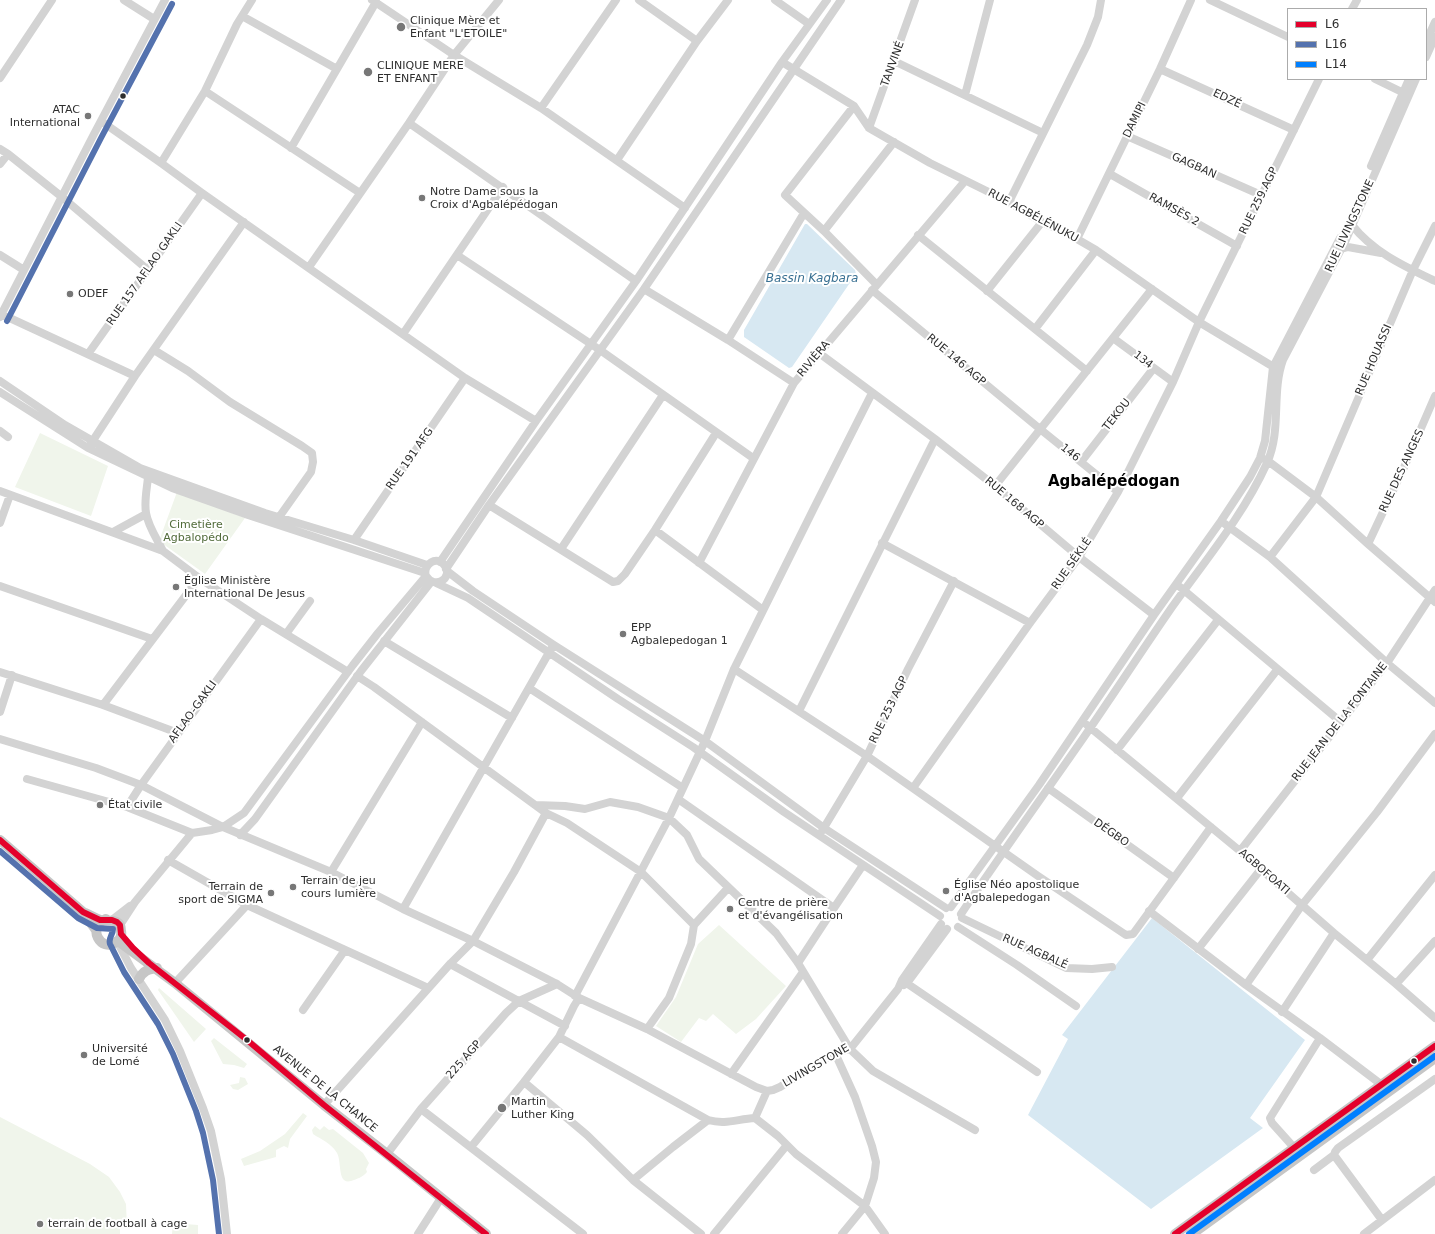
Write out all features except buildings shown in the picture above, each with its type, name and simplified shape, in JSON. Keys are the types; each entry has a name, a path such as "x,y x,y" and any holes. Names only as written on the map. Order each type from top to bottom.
{"main road":[{"name":"AVENUE DE LA CHANCE","path":"0,840 83,912 96,930 100,941 105,944 115,932"},
{"name":"AVENUE DE LA CHANCE","path":"83,912 100,920 153,966 486,1234"},
{"path":"96,930 98,924 115,932"},
{"path":"139,979 144,972 153,966"},
{"path":"1192,1234 1382,1085 1435,1046"},
{"path":"1175,1234 1435,1058"}],"street":[{"path":"0,78 3,65 52,0"},
{"path":"124,0 154,19"},
{"path":"135,376 1,315 101,120 165,0"},
{"path":"161,163 205,91 242,16 252,0"},
{"path":"309,267 409,123 454,55 498,0"},
{"path":"541,108 616,0"},
{"path":"639,0 697,41"},
{"path":"617,160 697,41 728,0"},
{"path":"775,0 809,24"},
{"path":"440,562 536,421 636,281 782,62 827,0"},
{"path":"0,381 65,425 90,445 140,468 429,576 444,579 446,570 489,505 644,289 841,0"},
{"name":"TANVINÉ","path":"870,128 915,0"},
{"path":"965,95 990,0"},
{"path":"1008,202 1087,45 1098,17 1101,0"},
{"name":"DAMIPI","path":"1077,238 1110,174 1191,0"},
{"path":"1210,0 1287,37"},
{"path":"291,148 337,69 374,1 454,55 541,108 685,208"},
{"path":"242,16 337,69"},
{"path":"1427,40 1435,22"},
{"path":"1427,55 1435,37"},
{"path":"894,60 1043,133"},
{"name":"RUE AGBÉLÉNUKU","path":"782,62 854,106 870,128 965,181 1008,202 1042,222 1077,238 1199,322 1276,369"},
{"name":"EDZÉ","path":"1160,69 1294,130"},
{"name":"RUE 259.AGP","path":"1199,322 1318,80"},
{"path":"1377,80 1406,94"},
{"name":"RUE LIVINGSTONE","path":"1276,369 1352,225 1406,94 1409,80"},
{"name":"RUE LIVINGSTONE","path":"1342,243 1406,94 1415,80"},
{"path":"205,91 360,193"},
{"name":"RUE 146 AGP","path":"854,106 785,195 824,231 874,287 1040,429"},
{"path":"101,120 202,193 466,378 536,421"},
{"path":"409,123 636,281"},
{"name":"GAGBAN","path":"1127,136 1260,195"},
{"path":"824,231 894,142"},
{"path":"0,150 8,154 62,197 148,270"},
{"path":"0,164 8,154"},
{"name":"RAMSÈS 2","path":"1110,174 1237,246"},
{"name":"RIVIÈRA","path":"699,562 794,383 965,181"},
{"path":"403,334 503,187"},
{"name":"RUE 157 AFLAO GAKLI","path":"88,354 202,193"},
{"path":"728,340 804,212"},
{"path":"90,445 135,376 244,222"},
{"path":"987,290 1042,222"},
{"path":"1352,225 1382,253 1435,281"},
{"name":"RUE HOUASSI","path":"1270,557 1316,496 1412,270 1435,226"},
{"path":"918,235 1087,370"},
{"path":"1342,243 1348,247 1382,253"},
{"path":"1035,329 1096,250"},
{"path":"0,254 24,270"},
{"path":"457,254 600,350 753,458"},
{"path":"644,289 728,340 794,383"},
{"path":"995,486 1152,289"},
{"name":"RUE SÉKLÉ","path":"913,788 1030,623 1079,557 1118,492 1173,382 1199,322"},
{"name":"134","path":"1113,338 1173,382"},
{"path":"154,350 188,371 230,402 312,453 313,462 311,472 277,520"},
{"name":"RUE 168 AGP","path":"819,353 935,439 995,486 1079,557 1154,615"},
{"name":"TEKOU","path":"1081,462 1153,368"},
{"path":"0,392 90,445 148,477 172,488 277,520 354,540 429,576 468,598 618,699 700,751 863,865 951,929 958,927 961,916 999,849 1082,720 1241,492 1260,458 1265,441 1276,369"},
{"path":"943,923 942,912 948,908 999,849 1048,788 1230,527 1254,489 1268,461 1274,437 1276,369"},
{"name":"RUE 191 AFG","path":"354,540 466,378"},
{"path":"471,1147 559,1037 565,1026 577,997 670,818 705,741 734,669 872,393"},
{"path":"561,549 663,395"},
{"name":"RUE DES ANGES","path":"1368,544 1406,463 1435,396"},
{"name":"146","path":"1040,429 1118,492"},
{"path":"0,431 8,437"},
{"path":"489,505 612,582 622,578 655,530 716,433"},
{"path":"799,711 935,439"},
{"path":"1260,458 1268,461 1316,496 1368,544 1433,600"},
{"path":"148,477 146,514 163,551"},
{"path":"0,491 163,551 199,578 261,619 348,672"},
{"path":"0,523 10,495"},
{"path":"113,532 146,514"},
{"path":"1221,521 1270,557 1387,663 1435,703"},
{"path":"655,530 764,610"},
{"path":"882,543 1030,623"},
{"path":"240,835 255,819 357,676 384,641 429,576 431,562 435,561 444,565 446,570 473,591 554,645 705,741 824,828 948,908 959,910 961,916"},
{"path":"27,779 127,807 192,833 223,827 244,813 378,633 429,576"},
{"path":"103,705 152,638 199,578"},
{"name":"RUE 253 AGP","path":"820,836 867,756 908,670 954,581"},
{"path":"1176,584 1341,722"},
{"path":"0,586 152,638"},
{"name":"RUE JEAN DE LA FONTAINE","path":"1240,851 1387,663 1433,600 1435,590"},
{"path":"286,634 310,601"},
{"name":"AFLAO-GAKLI","path":"127,807 178,733 261,619"},
{"path":"1117,750 1218,620"},
{"path":"384,641 512,718"},
{"path":"403,909 554,645"},
{"path":"734,669 867,756 1074,901 1126,935 1130,936 1133,934 1149,910 1211,827"},
{"path":"1177,798 1278,670"},
{"path":"0,672 103,705 178,733"},
{"path":"0,712 12,675"},
{"path":"357,676 546,813 568,824 641,872 694,925"},
{"path":"529,688 683,788"},
{"name":"AGBOFOATI","path":"1082,720 1240,851 1435,1018"},
{"path":"331,872 422,722"},
{"path":"1246,986 1302,905 1377,812 1435,734"},
{"path":"0,739 96,768 141,785 240,835 331,872 403,909 473,941 557,984 577,997 647,1029 756,1087 767,1091 755,1118"},
{"name":"DÉGBO","path":"1048,788 1174,878"},
{"path":"678,799 834,908"},
{"path":"535,805 565,806 585,809 610,802 638,807 670,818 687,835 699,859 776,933 798,964 850,1048 873,1071 975,1130"},
{"path":"324,1105 428,988 473,941 514,872 546,813"},
{"path":"192,833 168,860 135,902 115,932 131,968 165,1020 180,1051 203,1108 211,1131 221,1179 227,1234"},
{"path":"168,860 247,904 428,988"},
{"path":"798,964 863,865"},
{"path":"1198,949 1261,869"},
{"path":"1367,960 1435,875"},
{"path":"647,1029 669,998 691,944 694,925 728,888"},
{"path":"175,983 247,904"},
{"path":"1149,910 1246,986 1320,1038 1382,1085"},
{"name":"RUE AGBALÉ","path":"961,916 1066,968 1092,970 1112,967"},
{"name":"LIVINGSTONE","path":"767,1091 780,1087 835,1053 850,1048 904,982 943,923"},
{"name":"RUE AGBALÉ","path":"958,927 1017,965 1076,1006"},
{"path":"1282,1012 1334,933"},
{"path":"1396,984 1435,941"},
{"path":"304,1010 345,950"},
{"path":"450,964 565,1026"},
{"path":"731,1074 803,972"},
{"path":"904,982 1037,1072"},
{"name":"225 AGP","path":"387,1154 421,1109 506,1013 519,1001 557,984"},
{"path":"559,1037 708,1120 718,1123 726,1123 755,1118 796,1154 864,1206 885,1234"},
{"path":"1298,1152 1272,1123 1270,1118 1320,1038"},
{"path":"835,1053 855,1097 876,1162 874,1178 864,1206 842,1234"},
{"path":"1314,1170 1334,1156 1338,1148 1435,1079"},
{"path":"524,1082 587,1135 633,1180 701,1234"},
{"path":"421,1109 583,1234"},
{"path":"633,1180 708,1120"},
{"path":"714,1234 787,1145"},
{"path":"1334,1156 1382,1220"},
{"path":"1364,1234 1435,1180"},
{"path":"418,1234 441,1198"}],"green space":[{"path":"40,433 108,466 91,516 15,487"},
{"name":"Cimetière Agbalopédo","path":"177,492 245,518 205,574 159,541"},
{"path":"719,925 786,986 756,1019 736,1034 713,1014 706,1021 699,1018 681,1042 656,1026 676,997 698,944"},
{"path":"159,988 206,1029 194,1042 158,990"},
{"path":"214,1038 247,1064 244,1068 223,1064 211,1041"},
{"path":"240,1077 245,1078 248,1084 238,1090 233,1089 230,1085 239,1083"},
{"path":"303,1113 307,1116 290,1139 288,1148 284,1146 276,1150 276,1157 244,1166 241,1159 260,1151 285,1134"},
{"path":"0,1117 90,1164 109,1177 120,1192 126,1204 127,1228 120,1228 120,1234 0,1234"},
{"path":"315,1126 320,1130 324,1126 329,1130 333,1129 363,1153 369,1163 366,1169 367,1172 360,1178 351,1181 344,1180 337,1153 329,1144 313,1134 312,1130"},
{"path":"173,1223 198,1225 198,1234 172,1234"}],"water":[{"name":"Bassin Kagbara","path":"805,224 807,224 855,270 856,274 792,367 789,368 744,337 744,330"},
{"path":"1152,918 1305,1040 1250,1118 1263,1128 1151,1209 1028,1115 1068,1039 1062,1035"}],"transit line":[{"name":"L16","path":"7,321 172,4"},
{"name":"L6","path":"0,840 83,912 100,920 112,920 117,922 120,925 121,934"},
{"name":"L16","path":"0,851 78,918 97,928 113,929 110,944 124,972 158,1024 173,1054 196,1111 203,1133 213,1180 219,1234"},
{"name":"L6","path":"121,934 149,963 247,1040 324,1105 486,1234"},
{"name":"L6","path":"1175,1234 1435,1046"},
{"name":"L14","path":"1189,1234 1435,1056"}],"place":[{"name":"Clinique Mère et Enfant \"L'ETOILE\"","path":"401,27"},
{"name":"CLINIQUE MERE ET ENFANT","path":"368,72"},
{"name":"ATAC International","path":"88,116"},
{"name":"Notre Dame sous la Croix d'Agbalépédogan","path":"422,198"},
{"name":"ODEF","path":"70,294"},
{"name":"Église Ministère International De Jesus","path":"176,587"},
{"name":"EPP Agbalepedogan 1","path":"623,634"},
{"name":"État civile","path":"100,805"},
{"name":"Terrain de jeu cours lumière","path":"293,887"},
{"name":"Église Néo apostolique d'Agbalepedogan","path":"946,891"},
{"name":"Terrain de sport de SIGMA","path":"271,893"},
{"name":"Centre de prière et d'évangélisation","path":"730,909"},
{"name":"Université de Lomé","path":"84,1055"},
{"name":"Martin Luther King","path":"502,1108"},
{"name":"terrain de football à cage","path":"40,1224"}],"district":[{"name":"Agbalépédogan","path":"1114,482"}]}
